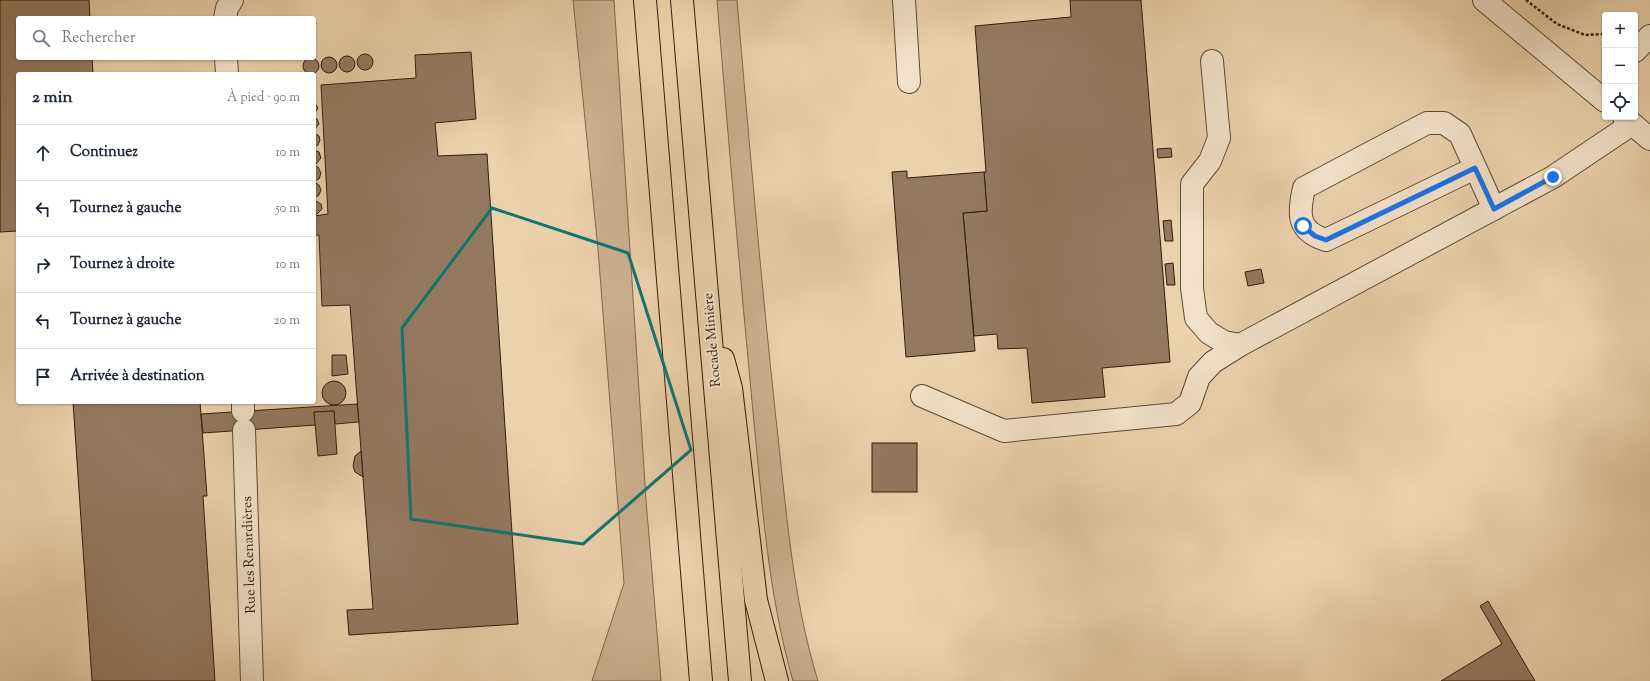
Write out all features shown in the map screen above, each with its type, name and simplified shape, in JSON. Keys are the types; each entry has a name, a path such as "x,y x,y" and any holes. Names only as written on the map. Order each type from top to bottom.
{"highway":[{"path":"645,0 701,681"},
{"name":"Rocade Minière","path":"682,0 740,681"},
{"path":"708,306 731,388 756,600 777,681"}],"street":[{"path":"225,16 227,8 232,0"},
{"path":"904,0 910,82"},
{"path":"1484,0 1602,92"},
{"path":"1638,48 1650,36"},
{"path":"226,60 227,72"},
{"path":"1212,61 1219,138 1210,161 1192,184 1192,288 1196,318 1209,334 1224,342 1240,345"},
{"path":"922,396 1004,431 1176,414 1190,403 1200,377 1213,362 1240,345 1553,177 1628,120 1650,139"},
{"path":"1475,168 1326,240 1315,236 1303,226 1299,209 1304,188 1427,123 1444,123 1460,134 1494,209"},
{"name":"Rue les Renardières","path":"243,414 252,681"}],"path":[{"path":"1526,0 1557,24 1585,35 1602,34"}],"highlighted area":[{"path":"492,208 628,253 691,450 583,544 411,519 402,328"}],"shaded area":[{"path":"573,0 614,0 646,500 661,681 592,681 624,583 598,249"},
{"path":"717,0 737,0 765,315 787,518 802,617 818,681 793,681 777,615 767,548 734,206"}],"building":[{"path":"0,0 89,0 90,16 16,16 16,60 92,60 93,72 16,72 16,231 0,232"},
{"path":"1070,0 1141,0 1170,362 1102,368 1105,397 1032,403 1027,348 998,349 997,334 974,336 963,213 987,211 984,172 986,172 975,26 1071,17"},
{"path":"471,52 476,119 435,123 438,156 487,154 518,624 349,635 347,610 373,609 350,305 322,306 319,235 316,235 316,216 328,214 321,85 416,78 415,55"},
{"path":"365,54 372,59 373,62 368,69 365,70 358,65 357,62 362,55"},
{"path":"347,56 353,58 355,64 353,70 347,72 341,70 339,64 341,58"},
{"path":"329,57 335,59 337,65 335,71 329,73 323,71 321,65 323,59"},
{"path":"305,60 316,60 319,66 317,72 305,72 303,66"},
{"path":"316,118 317,119 319,124 316,128"},
{"path":"316,134 319,136 320,140 316,146"},
{"path":"1171,148 1172,157 1158,158 1157,149"},
{"path":"316,151 319,152 321,158 316,164"},
{"path":"316,166 318,167 321,173 319,179 316,180"},
{"path":"907,171 907,178 984,172 987,211 963,213 975,351 906,357 892,172"},
{"path":"316,183 319,185 321,190 319,195 316,197"},
{"path":"316,201 321,204 322,209 317,214"},
{"path":"1171,220 1173,241 1165,241 1163,221"},
{"path":"1173,263 1175,285 1167,285 1165,264"},
{"path":"1261,269 1264,283 1248,286 1245,272"},
{"path":"332,355 346,355 348,374 332,376"},
{"path":"334,381 339,382 345,388 345,398 339,404 334,405 329,404 323,398 322,393 323,388 329,382"},
{"path":"73,404 200,404 207,496 203,496 215,681 92,681"},
{"path":"357,404 359,422 335,424 334,411 314,412 316,425 203,433 201,414"},
{"path":"334,411 337,454 318,456 314,412"},
{"path":"872,443 917,443 917,492 872,492"},
{"path":"361,451 363,477 355,472 353,466 355,456"},
{"path":"1488,601 1535,681 1441,681 1502,644 1480,606"}],"route":[{"path":"1303,226 1315,236 1326,240 1475,168 1494,209 1553,177"}]}
